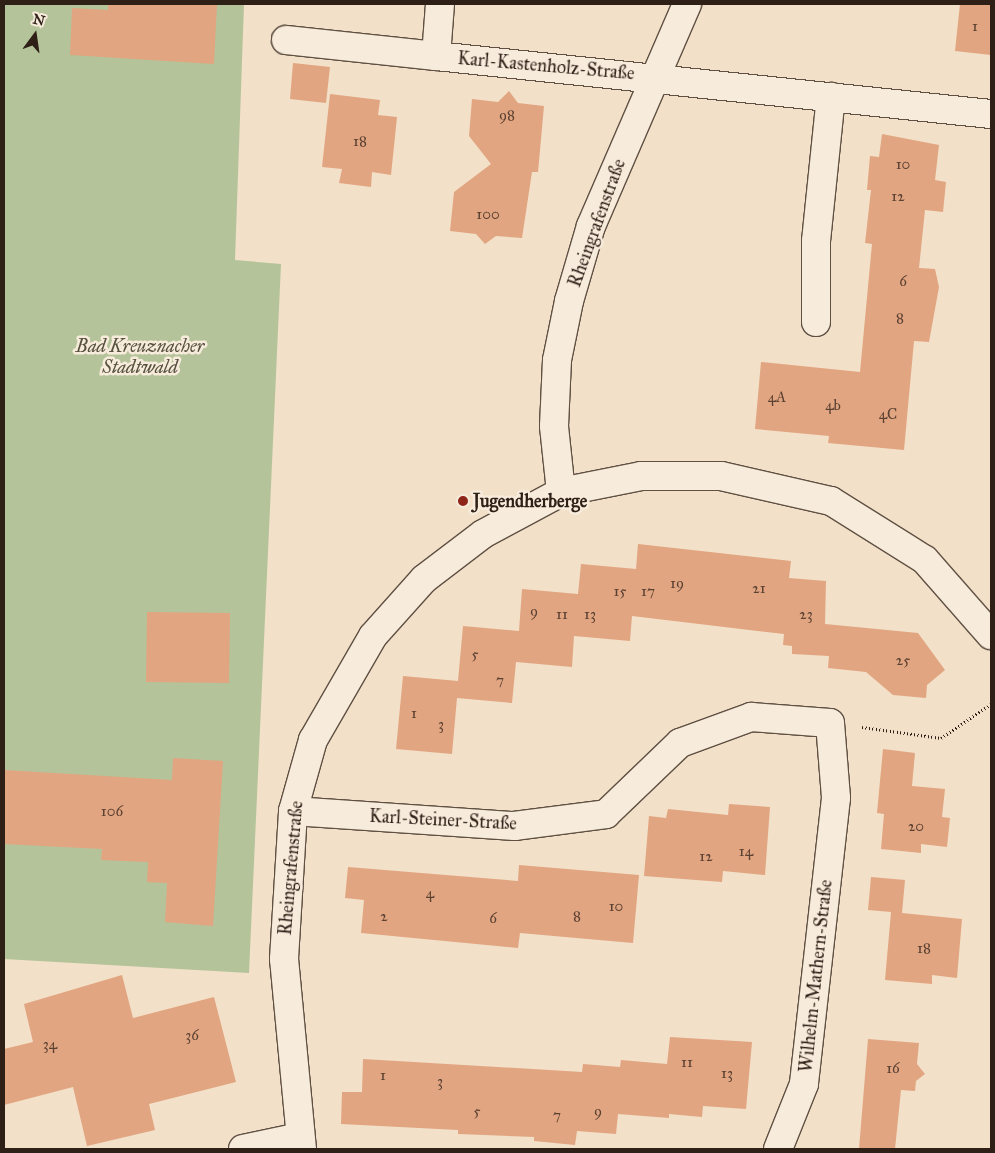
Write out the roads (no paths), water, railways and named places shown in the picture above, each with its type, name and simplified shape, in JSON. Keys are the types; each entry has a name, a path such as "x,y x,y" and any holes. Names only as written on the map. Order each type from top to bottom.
{"street":[{"name":"Karl-Kastenholz-Straße","path":"436,56 440,4"},
{"name":"Rheingrafenstraße","path":"301,1143 284,959 293,811 313,740 373,636 424,579 484,534 561,492 554,426 558,360 569,300 592,226 687,4"},
{"name":"Karl-Kastenholz-Straße","path":"286,40 655,76 991,114"},
{"path":"816,322 816,241 831,97"},
{"path":"561,492 641,476 721,476 831,501 925,560 991,636"},
{"name":"Karl-Steiner-Straße","path":"293,811 514,826 606,814 680,743 751,717 830,723 836,798"},
{"name":"Wilhelm-Mathern-Straße","path":"778,1149 804,1084 836,798"},
{"path":"244,1149 301,1143"}],"place":[{"name":"Jugendherberge","path":"463,501"}],"park label":[{"name":"Bad Kreuznacher Stadtwald","path":"140,357"}]}
